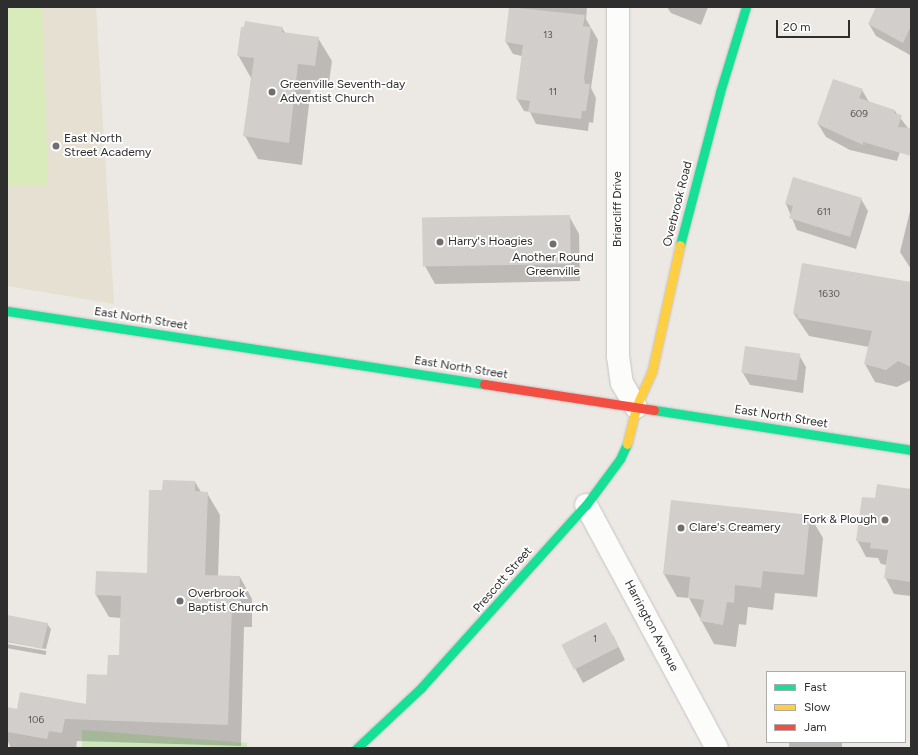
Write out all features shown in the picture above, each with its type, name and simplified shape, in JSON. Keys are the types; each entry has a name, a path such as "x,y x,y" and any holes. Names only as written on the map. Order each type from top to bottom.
{"main road":[{"name":"Overbrook Road","path":"636,407 652,371 684,225 720,92 746,7"},
{"name":"East North Street","path":"7,311 911,450"},
{"name":"Prescott Street","path":"357,748 447,660 586,505 620,459 631,434 636,407"}],"street":[{"name":"Briarcliff Drive","path":"618,7 618,356 622,383 636,407"},
{"name":"Harrington Avenue","path":"586,505 717,748"}],"shaded area":[{"name":"East North Street Academy","path":"7,7 96,7 114,304 7,286"}],"green space":[{"path":"7,7 42,7 48,186 7,186"},
{"path":"82,730 247,743 247,748 82,748"}],"building":[{"path":"509,7 585,15 583,26 591,27 584,78 585,84 590,84 586,111 582,111 581,119 528,112 530,101 516,99 523,45 505,42"},
{"path":"876,7 911,7 911,26 903,43 868,24"},
{"name":"Greenville Seventh-day Adventist Church","path":"245,21 283,27 282,32 319,37 315,66 298,64 289,143 243,136 254,58 237,56 241,27 244,27"},
{"path":"833,79 863,89 859,98 895,110 894,113 902,115 898,127 911,128 911,156 863,142 863,145 817,124"},
{"path":"793,177 862,198 850,237 789,218 793,206 785,204"},
{"path":"570,215 571,264 423,267 422,218"},
{"path":"802,263 911,282 911,367 898,361 886,370 864,364 872,331 797,318 798,315 793,314"},
{"path":"745,346 800,354 797,381 741,373"},
{"name":"Overbrook Baptist Church","path":"163,480 195,481 195,491 208,492 205,575 240,576 239,606 232,606 228,725 65,719 62,733 49,731 47,739 7,732 7,707 17,709 20,692 86,704 87,674 107,675 108,655 119,655 121,596 95,595 96,571 147,573 149,490 162,490"},
{"name":"Fork & Plough","path":"877,484 911,489 911,582 884,578 888,550 870,548 871,543 856,541 862,497 875,498"},
{"path":"671,500 810,515 804,575 763,571 761,588 735,585 734,603 727,602 723,625 700,621 704,600 688,598 690,577 663,574"},
{"path":"7,615 48,623 42,649 7,641"},
{"path":"606,622 619,647 574,670 561,645"}],"traffic: fast":[{"path":"680,245 720,92 746,7"},
{"path":"7,311 484,384"},
{"path":"654,410 911,450"},
{"path":"357,748 421,688 586,505 620,459 627,444"}],"traffic: slow":[{"path":"627,444 636,407 652,371 680,245"}],"traffic: jam":[{"path":"484,384 654,410"}],"place":[{"name":"Greenville Seventh-day Adventist Church","path":"272,92"},
{"name":"East North Street Academy","path":"56,146"},
{"name":"Harry's Hoagies","path":"440,242"},
{"name":"Another Round Greenville","path":"553,244"},
{"name":"Fork & Plough","path":"885,520"},
{"name":"Clare's Creamery","path":"681,528"},
{"name":"Overbrook Baptist Church","path":"180,601"}]}
